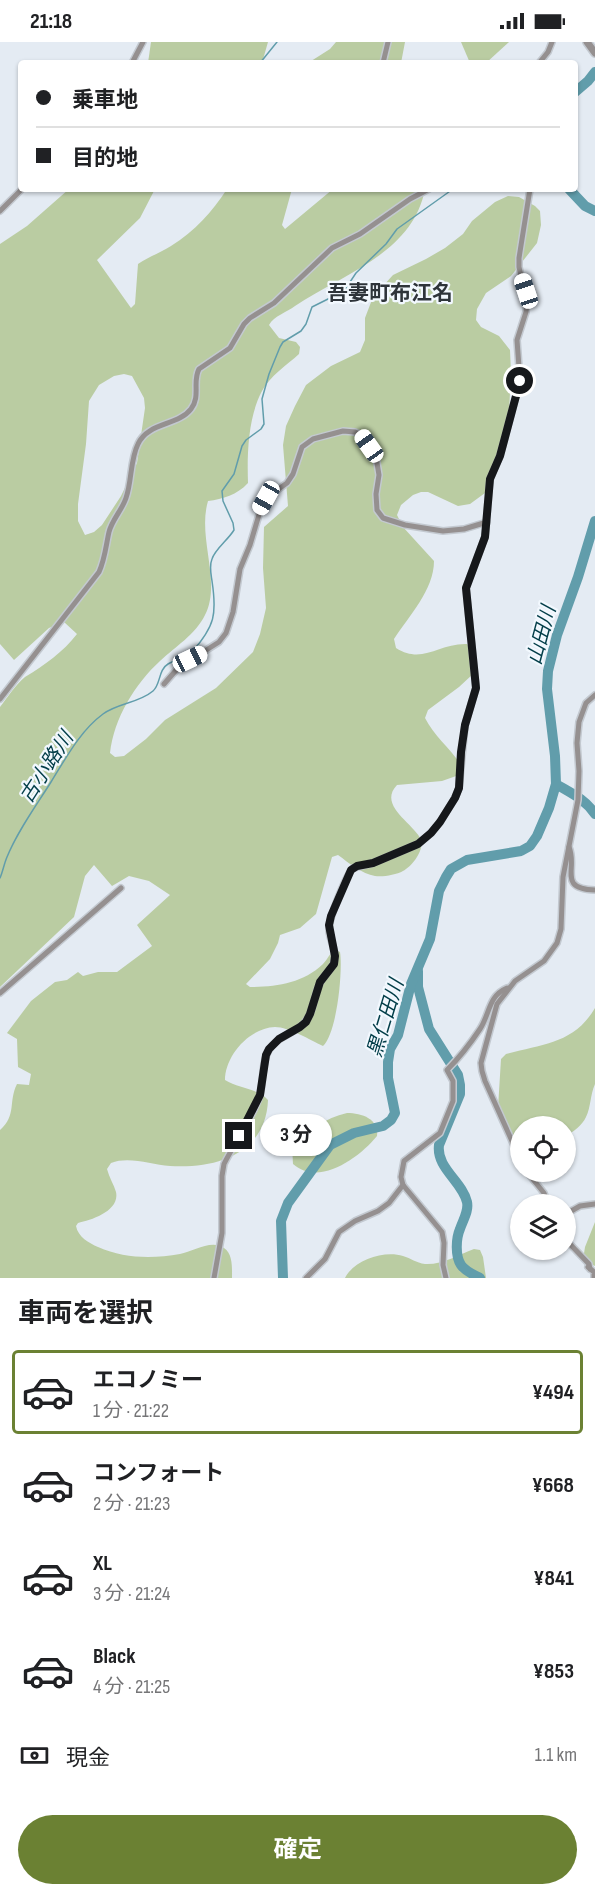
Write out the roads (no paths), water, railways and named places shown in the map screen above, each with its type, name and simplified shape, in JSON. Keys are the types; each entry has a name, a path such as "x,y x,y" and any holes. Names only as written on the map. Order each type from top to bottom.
{"street":[{"path":"134,60 143,42"},
{"path":"384,60 388,42"},
{"path":"541,60 552,42"},
{"path":"587,42 595,53"},
{"path":"0,211 19,192"},
{"path":"0,699 99,572 105,558 110,530 126,499 135,452 143,435 191,410 197,394 196,379 199,369 230,348 250,318 274,303 332,248 360,234 423,192"},
{"path":"214,1278 222,1233 224,1164 260,1095 269,1049 279,1039 306,1022 320,982 334,964 335,956 329,925 348,874 357,866 373,863 413,848 424,840 440,822 459,788 465,725 476,688 466,588 485,537 490,479 500,456 520,381 517,340 528,303 519,258 530,192"},
{"path":"164,684 178,668 219,642 226,633 233,612 240,569 261,508 266,498 287,483 293,474 302,447 313,439 343,431 361,435 376,457 379,475 376,510 383,518 405,525 443,531 464,529 487,522"},
{"path":"510,1136 482,1071 481,1063 497,1004 509,988 544,961 557,943 561,929 563,878 579,790 577,743 579,722 586,703 595,695"},
{"path":"568,846 571,854 570,874 574,884 583,890 595,890"},
{"path":"0,993 121,888"},
{"path":"446,1278 442,1232 403,1185 401,1177 403,1164 440,1133 453,1101 454,1089 447,1070 481,1027 488,1015 488,1006 501,991 509,988"},
{"path":"306,1278 326,1259 339,1232 389,1203 403,1185"},
{"path":"576,1208 595,1204"},
{"path":"576,1251 589,1264 590,1269 594,1272 594,1278"}],"waterway":[{"path":"262,60 277,42"},
{"name":"山田川","path":"578,90 595,72"},
{"name":"古小路川","path":"0,878 11,847 80,737 103,714 153,691 165,667 171,662 190,655 206,635 214,611 211,562 234,530 223,501 222,491 234,474 242,446 264,424 262,399 269,374 283,342 301,331 312,307 344,291 356,273 386,244 397,229 449,192"},
{"name":"山田川","path":"572,192 585,206 595,211"},
{"name":"黒仁田川","path":"283,1278 281,1221 288,1203 330,1145 354,1133 383,1126 391,1120 395,1113 388,1078 390,1049 398,1035 411,984 430,939 439,891 446,877 451,869 467,860 521,851 530,846 549,808 556,784 547,689 548,671 557,635 595,521"},
{"name":"山田川","path":"556,784 582,800 595,814"},
{"path":"418,971 418,987 429,1029 458,1075 460,1094 439,1145 439,1153 441,1161 460,1187 467,1202 457,1242 459,1261 465,1269 480,1278"}],"district":[{"name":"吾妻町布江名","path":"390,293"}]}
